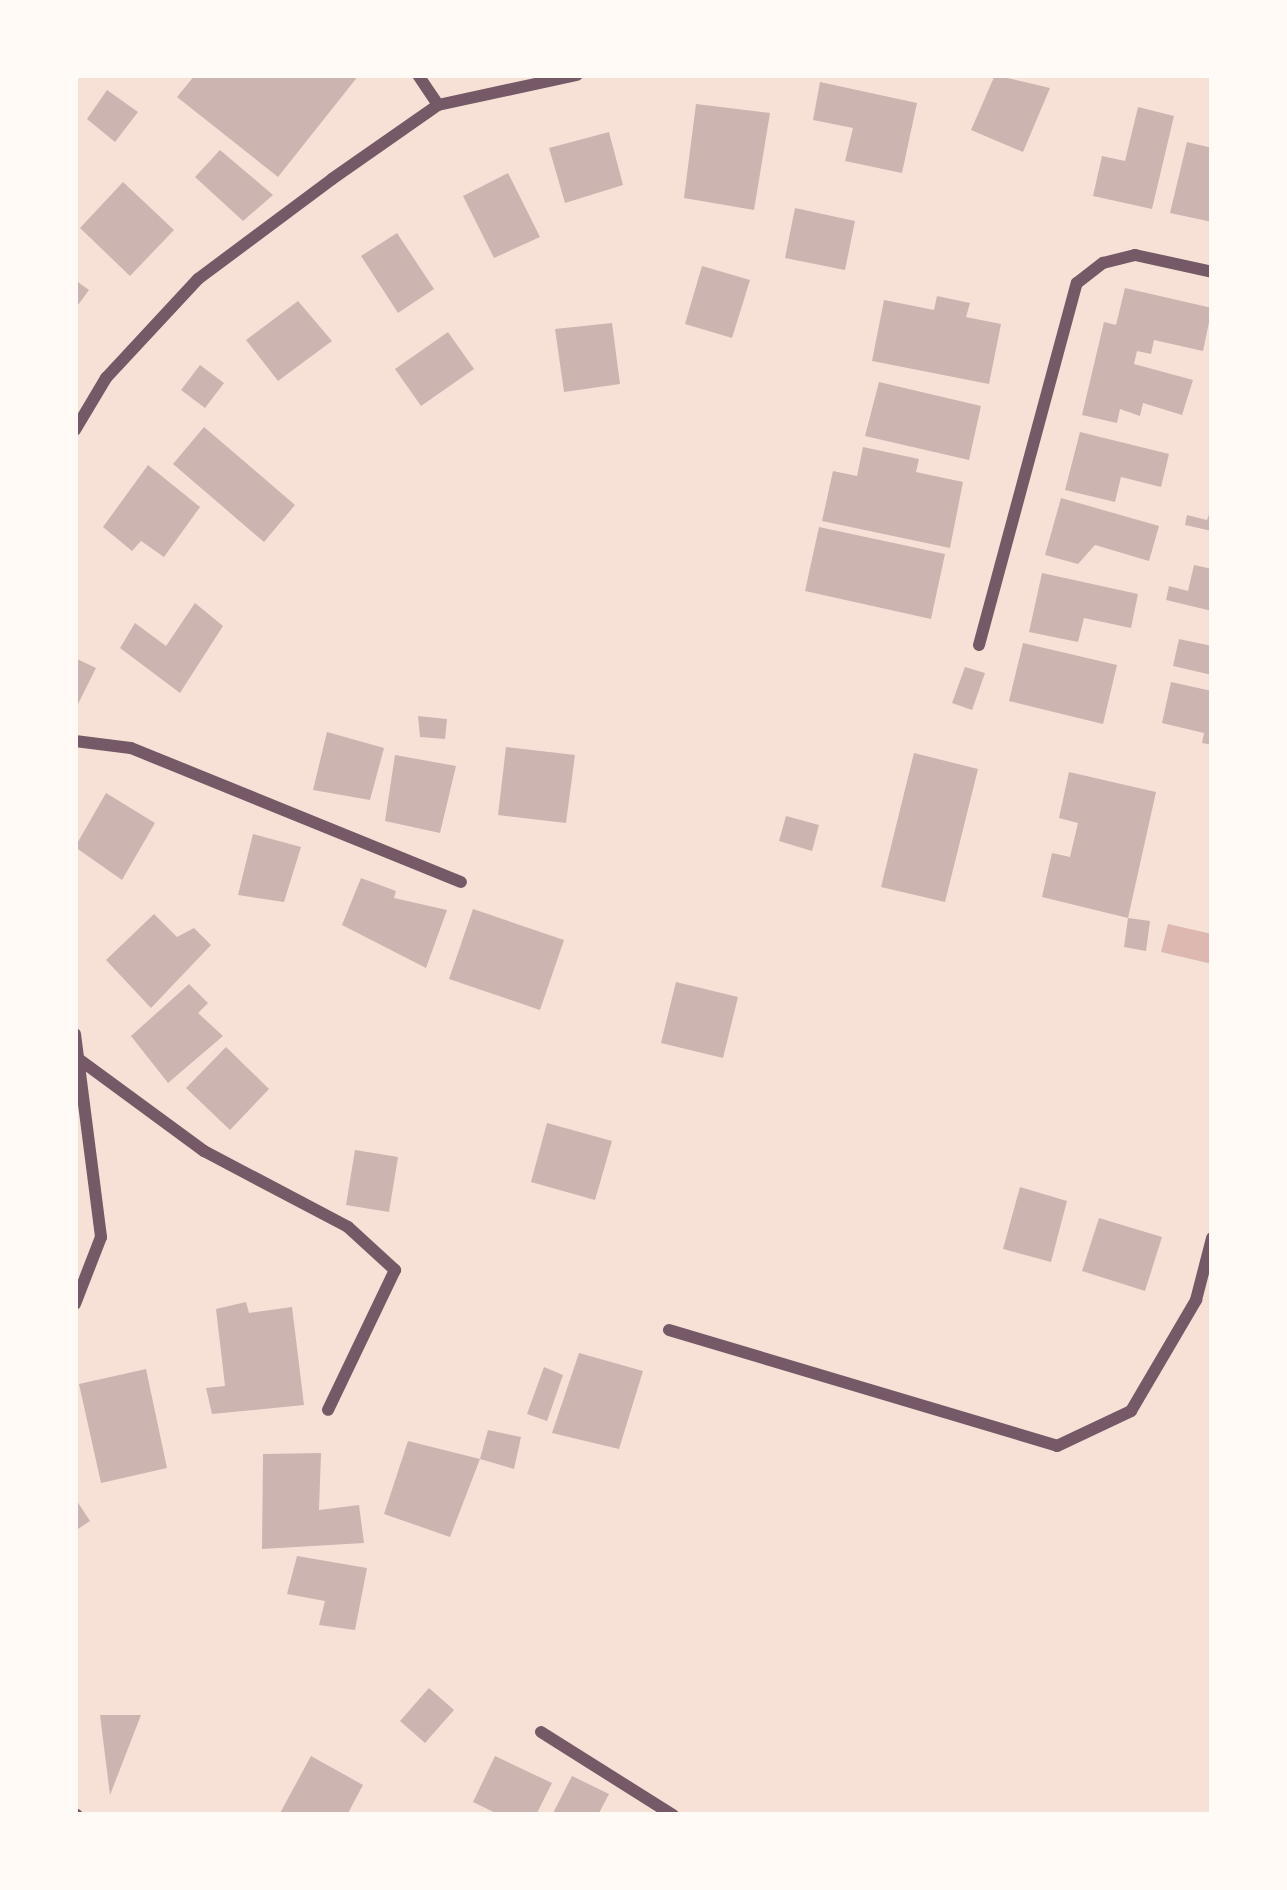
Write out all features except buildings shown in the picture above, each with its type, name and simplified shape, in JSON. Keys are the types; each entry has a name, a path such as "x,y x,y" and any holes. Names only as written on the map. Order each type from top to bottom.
{"street":[{"path":"418,75 438,105"},
{"path":"75,430 106,378 198,279 438,105 577,75"},
{"path":"979,645 1077,283 1103,263 1135,256 1212,272"},
{"path":"75,741 131,748 461,882"},
{"path":"75,1034 101,1237 75,1304"},
{"path":"80,1060 204,1151 348,1227 395,1270 328,1410"},
{"path":"670,1330 1058,1446 1131,1411 1196,1300 1212,1238"},
{"path":"541,1732 673,1815"}],"shaded area":[{"path":"1168,924 1212,934 1212,964 1161,952"}]}
